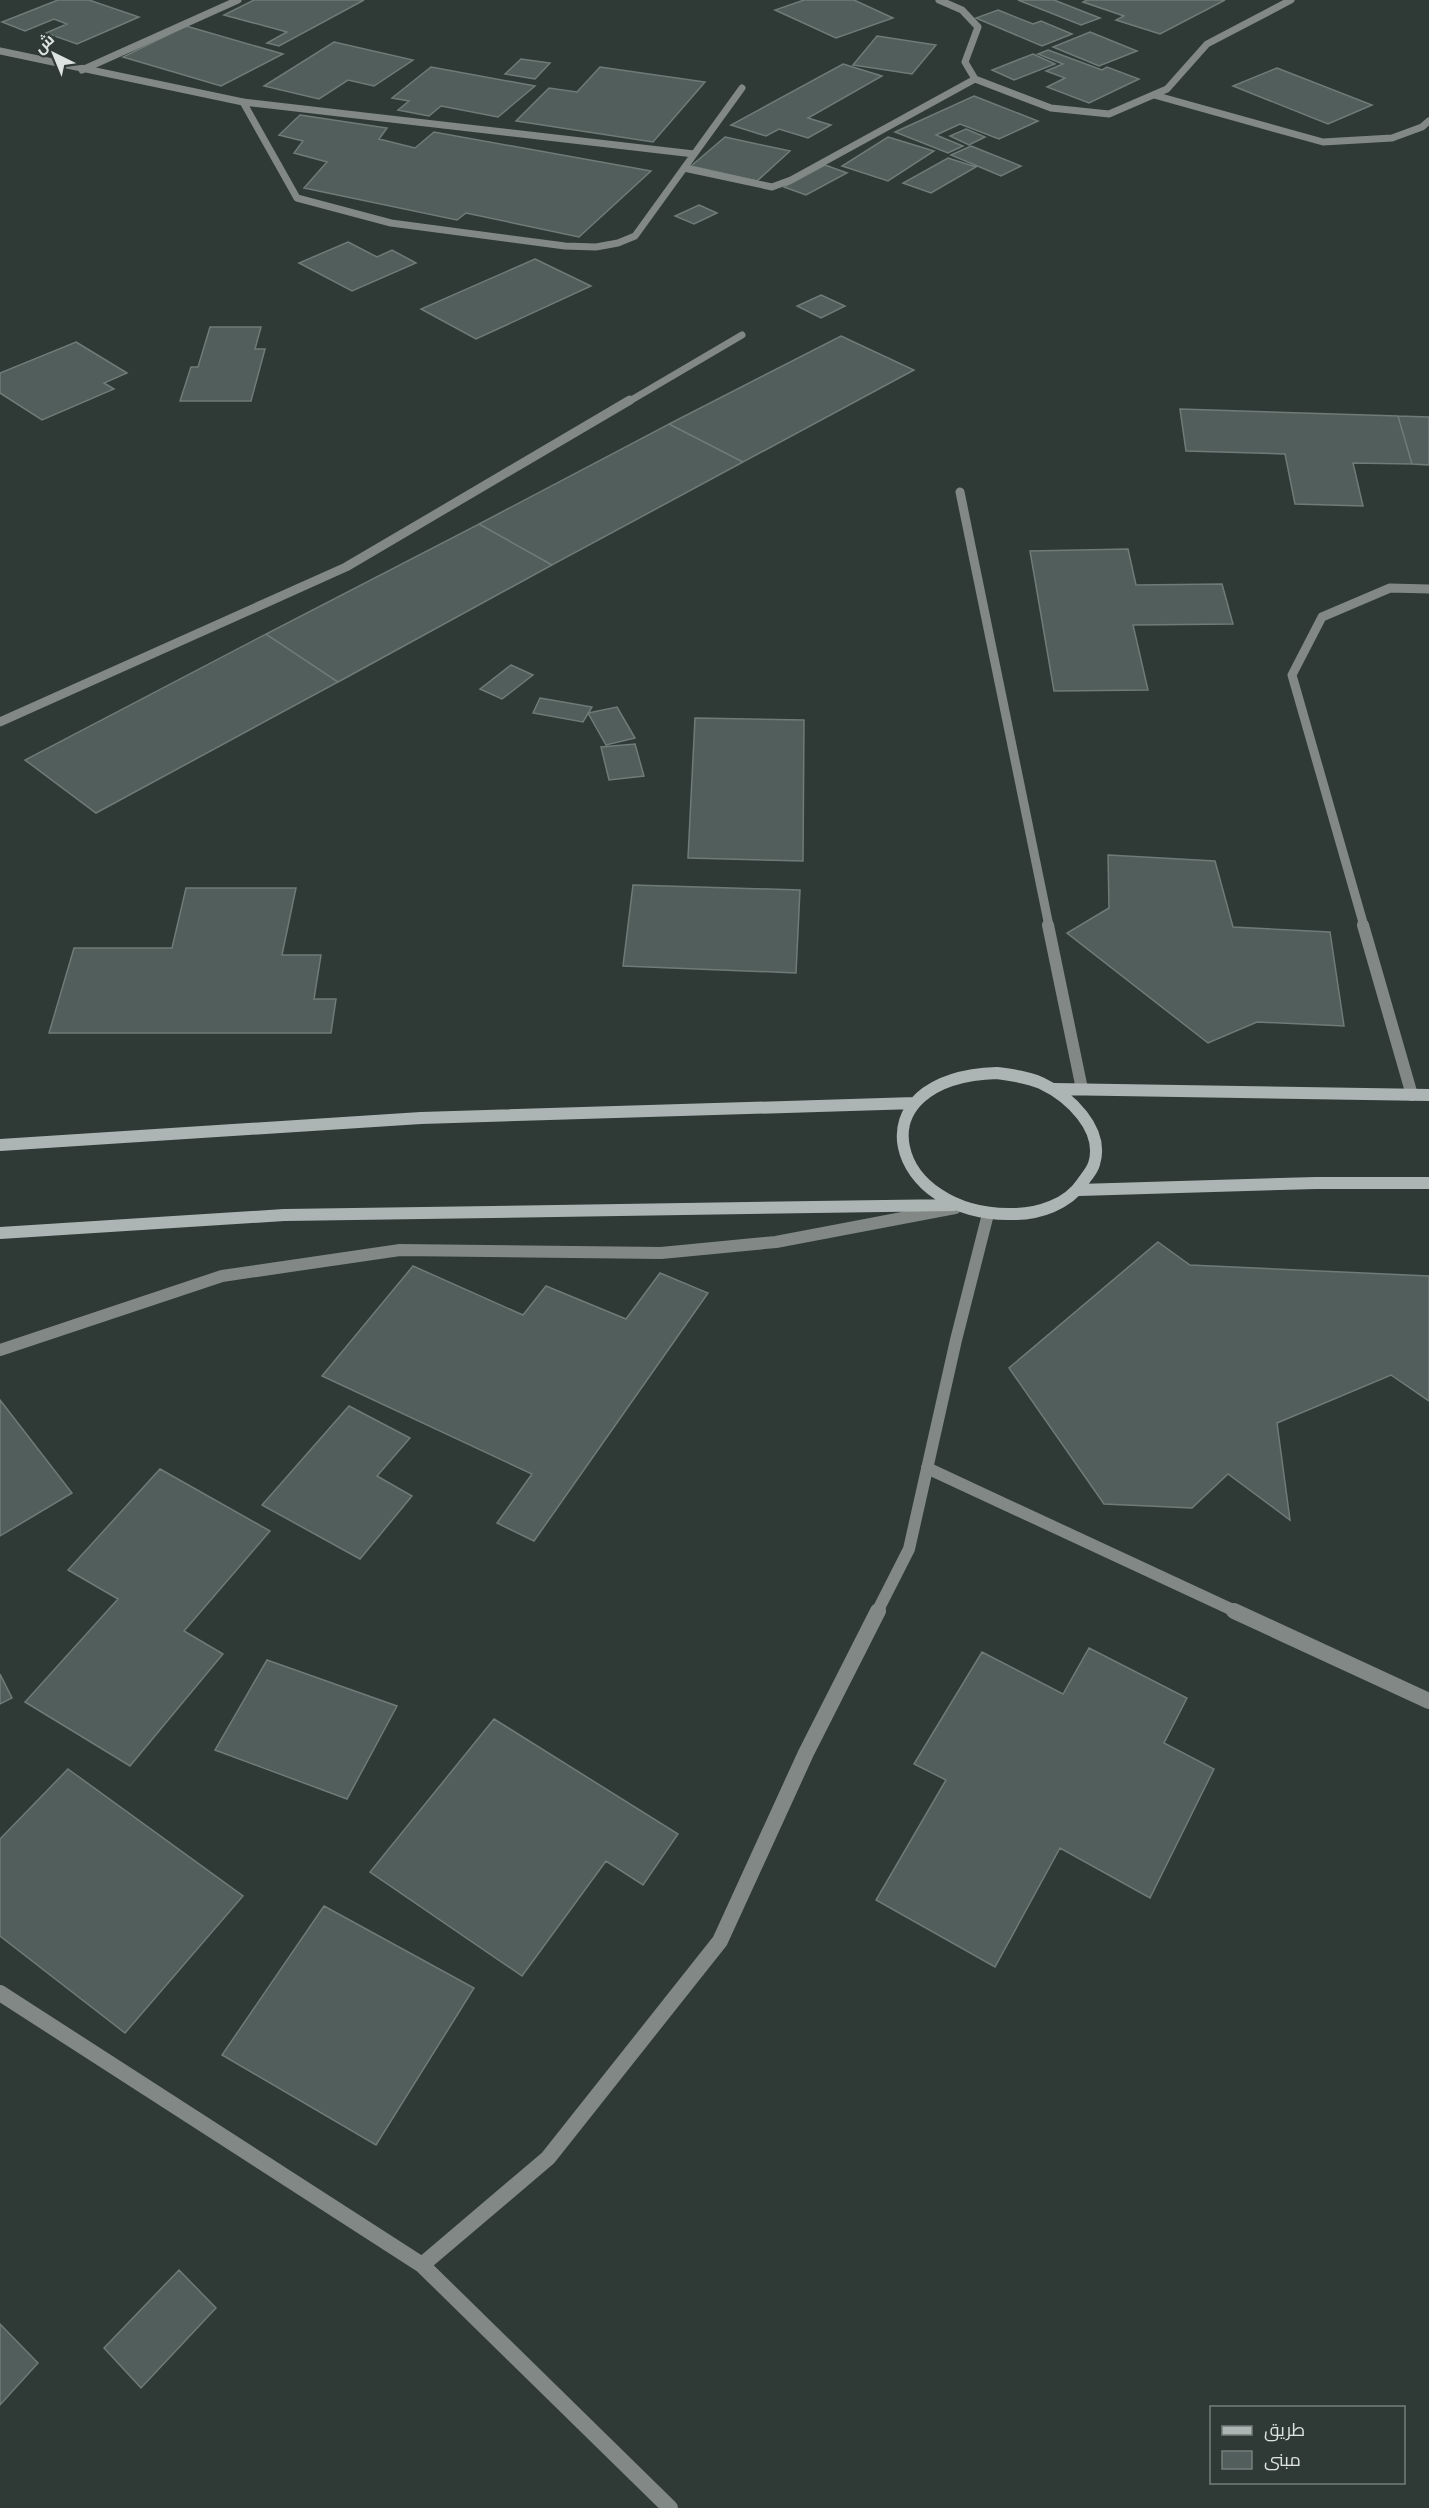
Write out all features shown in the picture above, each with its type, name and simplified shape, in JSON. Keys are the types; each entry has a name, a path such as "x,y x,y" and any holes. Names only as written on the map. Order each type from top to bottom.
{"main road":[{"path":"0,1233 285,1215 958,1206 988,1214 1022,1215 1054,1207 1079,1190 1094,1168 1096,1142 1078,1107 1054,1089 1016,1075 982,1073 936,1086 915,1103 902,1125 903,1154 917,1178 958,1206"},
{"path":"1054,1089 1429,1095"},
{"path":"0,1144 421,1118 915,1103"},
{"path":"1079,1190 1316,1183 1429,1183"}],"street":[{"path":"82,70 238,0"},
{"path":"939,0 962,10 978,27 965,62 975,79 1052,108 1109,114 1167,89 1207,44 1291,0"},
{"path":"0,51 243,102 694,154"},
{"path":"684,168 772,187 791,180 975,79"},
{"path":"243,102 297,198 391,223 565,246 596,247 618,243 635,236 741,88"},
{"path":"1154,94 1323,142 1392,138 1422,128 1429,121"},
{"path":"0,722 346,567 742,336"},
{"path":"960,492 1082,1089"},
{"path":"1412,1095 1292,675 1322,617 1390,588 1429,588"},
{"path":"0,1350 222,1276 400,1251 661,1253 684,1251 776,1242 958,1206"},
{"path":"422,2265 548,2158 720,1941 806,1753 909,1549 988,1214"},
{"path":"927,1468 1429,1701"},
{"path":"0,1993 422,2265 670,2508"}],"building":[{"path":"58,0 89,0 139,17 77,44 46,33 67,24 54,19 25,31 2,22"},
{"path":"254,0 364,0 279,46 267,43 287,32 224,15"},
{"path":"804,0 854,0 893,18 836,38 775,10"},
{"path":"1018,0 1054,0 1100,18 1081,25"},
{"path":"1087,0 1225,0 1160,34 1116,20 1124,16 1083,2"},
{"path":"998,10 1033,24 1041,21 1072,34 1042,46 976,18"},
{"path":"186,26 283,54 221,86 123,57"},
{"path":"1090,32 1137,51 1099,66 1053,47"},
{"path":"877,36 936,45 912,74 853,65"},
{"path":"334,42 413,60 374,86 348,80 319,99 264,86"},
{"path":"1048,50 1102,70 1107,67 1139,79 1089,103 1047,87 1065,78 1046,71 1063,64 1038,54"},
{"path":"1033,54 1055,64 1014,80 992,70"},
{"path":"521,59 550,63 535,79 505,74"},
{"path":"843,64 882,76 808,118 831,125 808,138 779,129 766,136 731,125"},
{"path":"431,67 535,86 498,117 441,106 429,116 398,110 409,101 392,98"},
{"path":"600,67 705,82 653,142 516,121 549,88 577,92"},
{"path":"1277,68 1372,105 1328,124 1233,86"},
{"path":"974,96 1038,121 999,139 960,124 936,135 963,146 948,153 895,132"},
{"path":"300,115 387,128 379,139 415,148 434,132 651,171 579,237 466,213 457,220 304,188 327,162 294,153 303,141 279,135"},
{"path":"966,129 985,137 969,145 950,136"},
{"path":"725,137 790,151 757,181 691,166"},
{"path":"888,137 934,151 888,181 842,166"},
{"path":"971,146 1021,166 1001,176 951,155"},
{"path":"948,158 976,167 931,193 903,183"},
{"path":"825,165 847,173 806,195 784,187"},
{"path":"699,205 717,213 694,224 675,216"},
{"path":"348,242 377,257 392,250 416,263 352,291 299,263"},
{"path":"535,259 591,286 476,339 421,309"},
{"path":"821,295 845,306 821,318 797,306"},
{"path":"210,327 261,327 255,349 265,349 251,401 180,401 191,367 198,367"},
{"path":"841,336 914,370 743,462 669,424"},
{"path":"76,342 127,373 104,383 114,389 42,420 0,393 0,373"},
{"path":"1180,409 1398,416 1412,464 1353,463 1363,506 1295,504 1285,454 1186,451"},
{"path":"1398,416 1429,417 1429,465 1412,464"},
{"path":"669,424 743,462 552,565 479,524"},
{"path":"479,524 552,565 338,682 266,634"},
{"path":"1128,549 1136,585 1222,584 1233,624 1133,625 1148,690 1054,691 1030,551"},
{"path":"266,634 338,682 96,813 25,760"},
{"path":"511,665 533,675 502,699 480,689"},
{"path":"540,698 592,707 583,722 533,713"},
{"path":"617,707 635,738 606,745 588,713"},
{"path":"695,718 804,720 803,861 688,858"},
{"path":"635,744 644,776 609,780 601,747"},
{"path":"1108,855 1215,861 1233,927 1330,932 1344,1026 1257,1022 1208,1043 1067,933 1109,908"},
{"path":"633,885 800,890 796,973 623,966"},
{"path":"186,888 296,888 282,955 321,955 314,999 336,999 331,1033 49,1033 74,948 172,948"},
{"path":"1158,1242 1190,1265 1429,1276 1429,1401 1391,1375 1277,1423 1290,1520 1228,1474 1192,1508 1104,1504 1009,1368"},
{"path":"413,1266 523,1315 546,1286 626,1319 660,1273 708,1293 534,1541 497,1523 532,1474 322,1376"},
{"path":"0,1400 72,1493 0,1536"},
{"path":"349,1406 410,1438 377,1476 412,1496 360,1559 262,1505"},
{"path":"160,1469 270,1531 184,1631 223,1654 130,1766 25,1702 118,1599 68,1570"},
{"path":"1089,1648 1187,1698 1164,1743 1214,1769 1150,1898 1060,1848 995,1967 876,1900 946,1780 914,1764 982,1652 1063,1694"},
{"path":"267,1660 397,1706 347,1799 215,1750"},
{"path":"0,1674 12,1698 0,1704"},
{"path":"494,1719 678,1834 643,1885 606,1861 522,1976 370,1872"},
{"path":"68,1769 243,1896 125,2033 0,1936 0,1839"},
{"path":"324,1906 474,1988 376,2145 222,2055"},
{"path":"179,2270 216,2308 141,2388 104,2348"},
{"path":"0,2324 38,2363 0,2405"}]}
